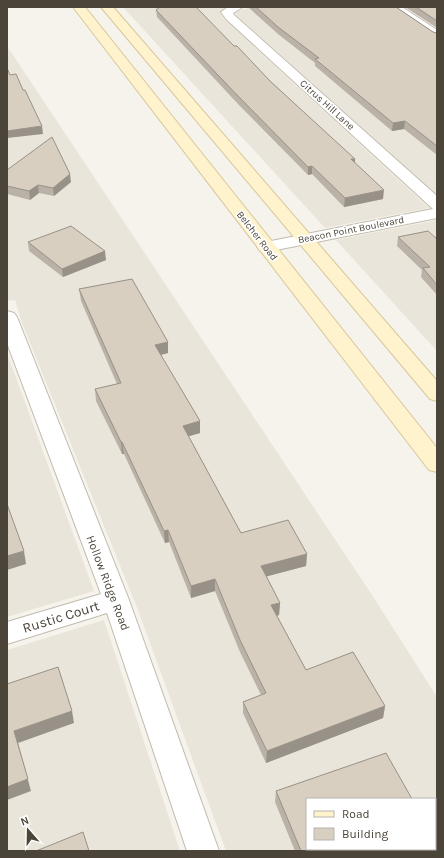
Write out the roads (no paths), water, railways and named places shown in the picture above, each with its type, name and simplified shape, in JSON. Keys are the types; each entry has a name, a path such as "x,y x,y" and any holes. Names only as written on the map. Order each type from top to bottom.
{"main road":[{"name":"Belcher Road","path":"79,7 437,464"},
{"path":"107,7 437,394"}],"street":[{"name":"Citrus Hill Lane","path":"237,7 227,12 230,17 437,205"},
{"path":"395,7 437,35"},
{"name":"Beacon Point Boulevard","path":"266,247 437,213"},
{"name":"Hollow Ridge Road","path":"7,317 116,600 203,851"},
{"name":"Rustic Court","path":"7,633 116,600"}]}
